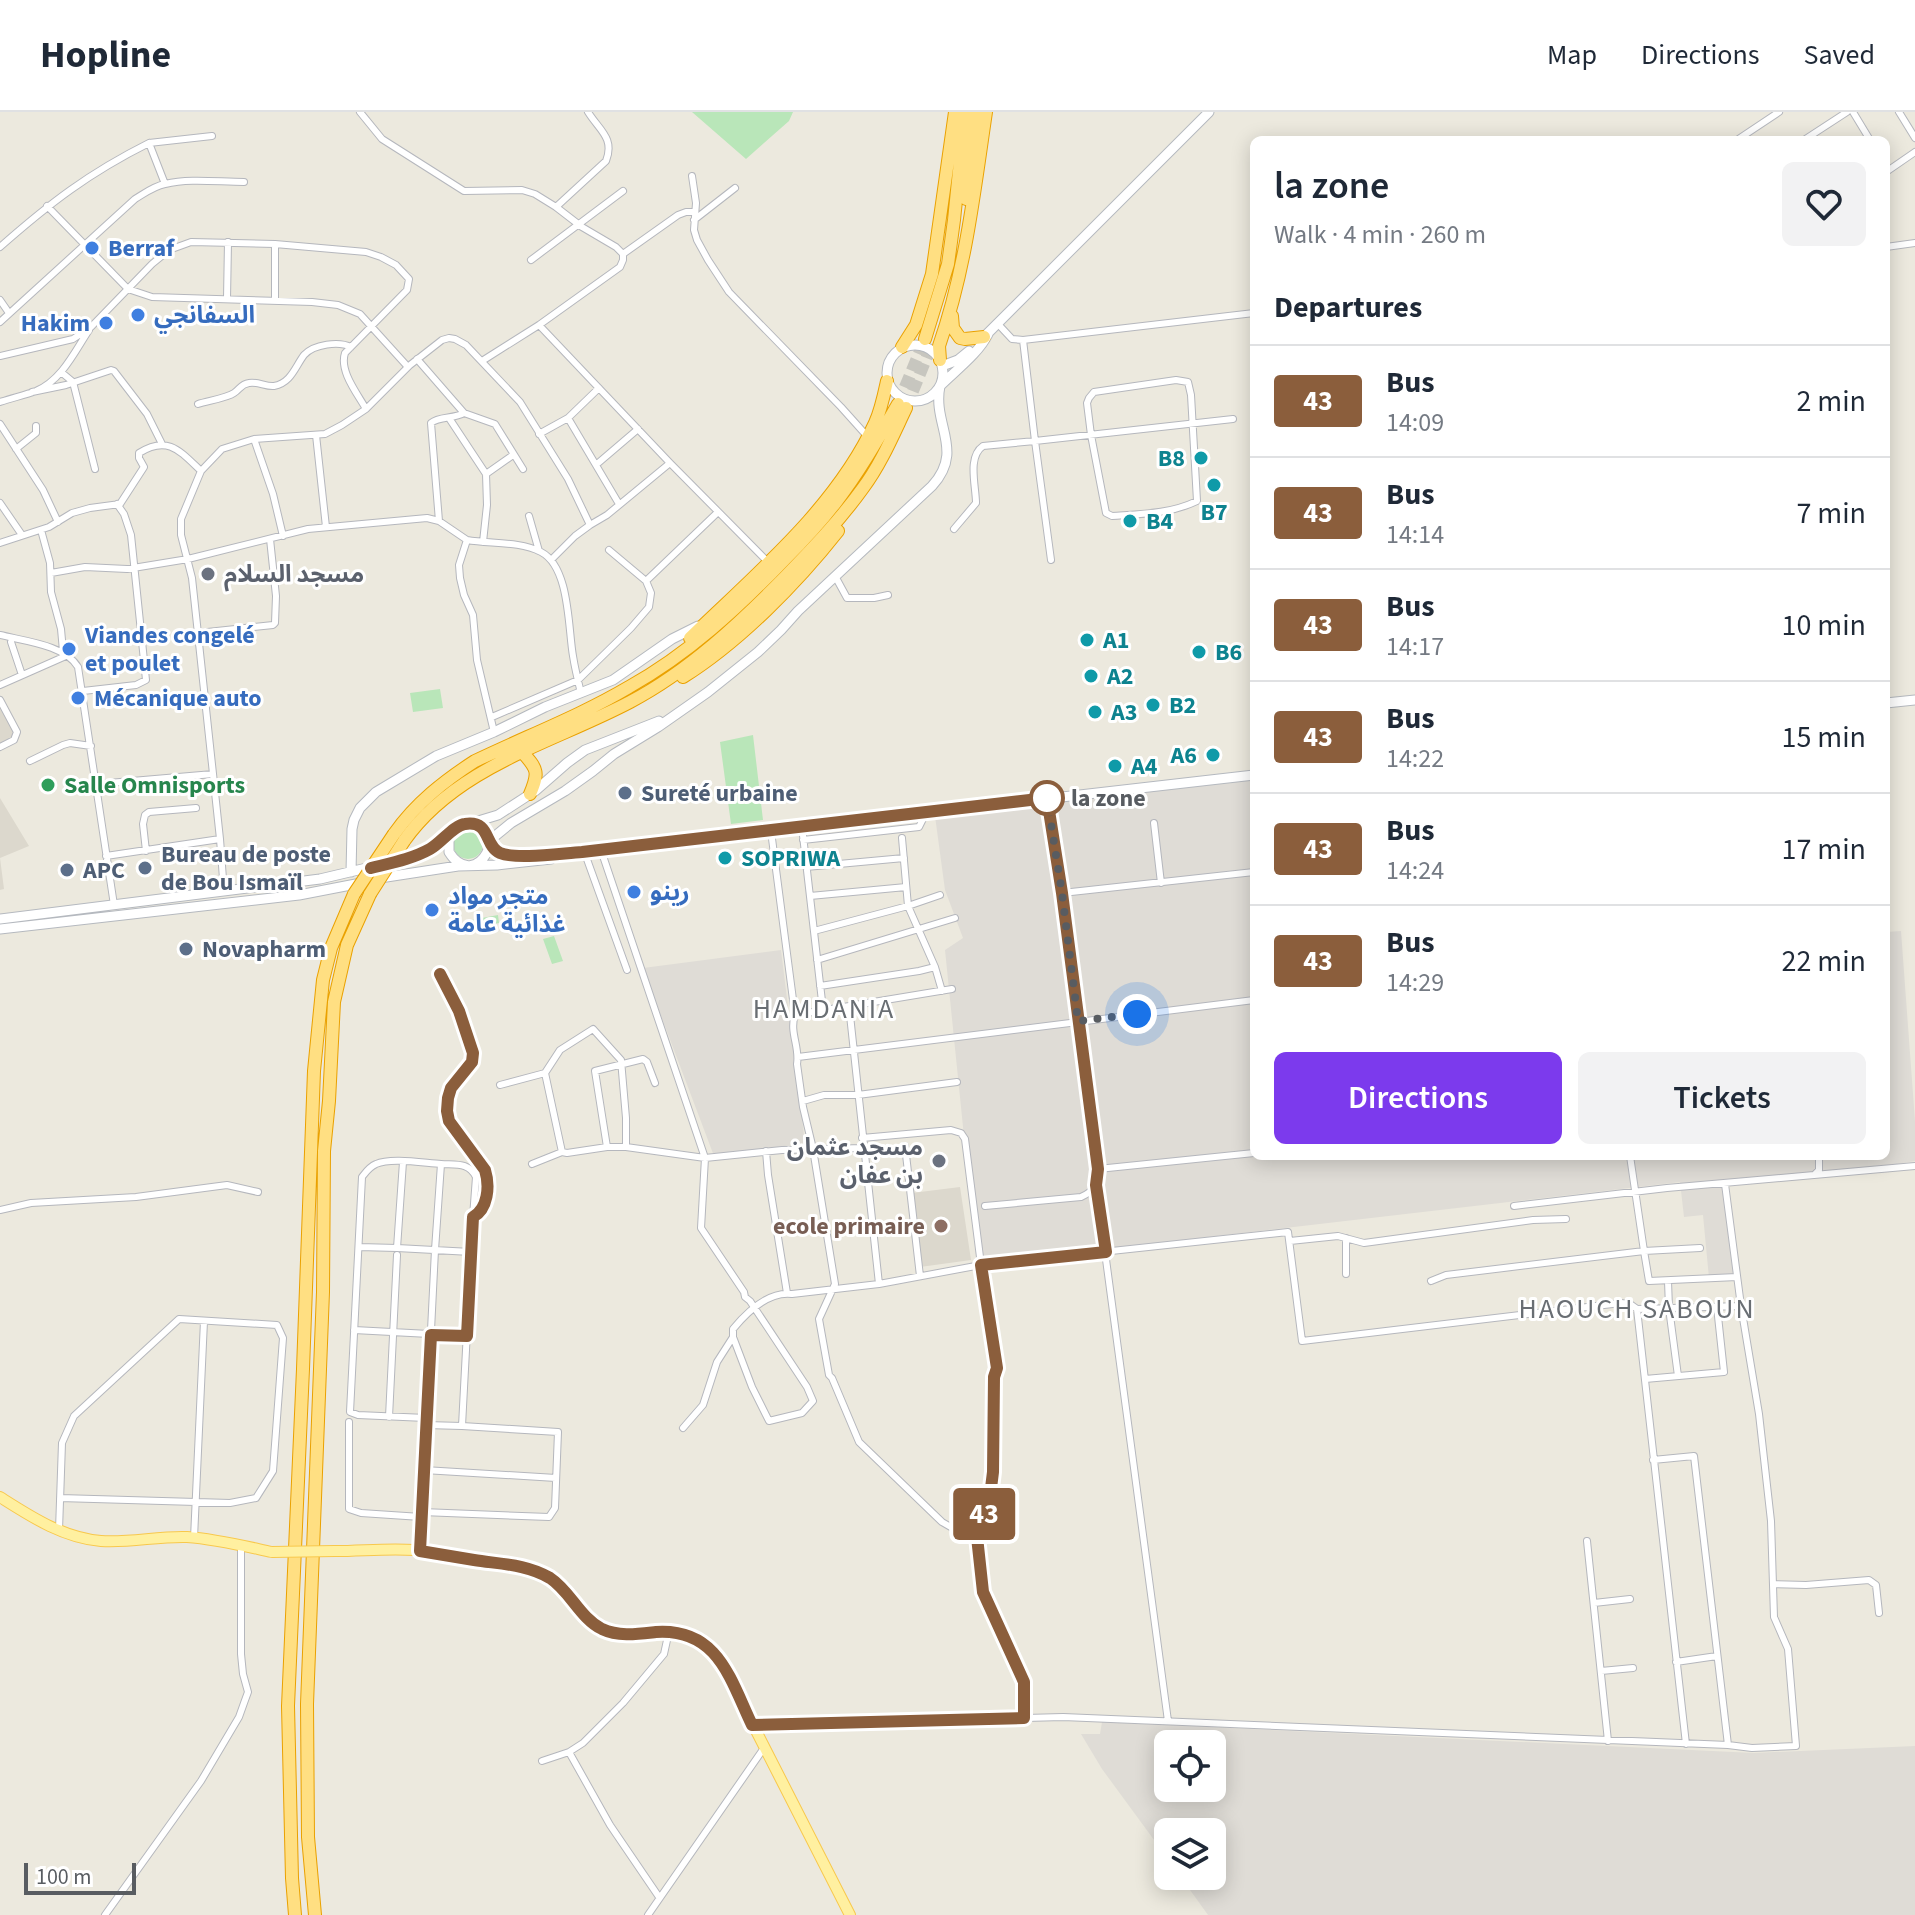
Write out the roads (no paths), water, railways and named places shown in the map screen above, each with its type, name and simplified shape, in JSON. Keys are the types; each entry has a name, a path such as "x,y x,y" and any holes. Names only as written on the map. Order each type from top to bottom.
{"highway":[{"path":"902,347 916,325 932,274 955,112"},
{"path":"965,112 948,264 929,341 957,270 976,112"},
{"path":"941,363 939,346 963,265 986,112"},
{"path":"952,303 952,318 960,338 986,336"},
{"path":"655,671 790,543 838,484 875,422 887,381"},
{"path":"598,717 629,709 687,675 707,662 764,612 827,545 882,473 919,401"},
{"path":"295,1915 288,1706 314,1071 323,980 331,948 354,894 399,838 443,800 489,768 631,701 688,665 742,619 836,522 864,487 885,451 902,406 836,502 810,533 749,597 689,649 589,709 475,761 432,792 404,820 399,838 347,945 334,1002 324,1151 323,1292 307,1704 308,1837 315,1915"},
{"path":"522,752 536,770 537,778 530,794"}],"main road":[{"path":"941,363 958,360 986,336 1209,112"},
{"path":"919,401 931,396 985,341 986,336"},
{"path":"452,832 448,847 452,857 470,865 484,858 490,843 511,823 565,791 758,652 940,478 946,466 947,444 938,407 943,373 941,363 936,354 924,346 902,347 890,358 887,381 899,397 926,405 947,444"},
{"path":"351,872 352,829 356,815 376,792 436,756 613,680 672,639 708,621"},
{"path":"1890,703 1915,700"},
{"path":"0,919 298,883 413,857 437,845 465,824 492,817 530,794 585,750 680,711"},
{"path":"0,929 299,895 414,872 470,865 528,862 583,852 1250,775"},
{"path":"465,824 474,824 483,829 490,843 508,855 583,852"},
{"path":"0,1497 34,1519 59,1530 100,1541 194,1538 272,1552 399,1549 509,1565 535,1571 553,1580 601,1629 616,1634 669,1631 689,1635 707,1646 721,1662 850,1915"}],"street":[{"path":"360,112 382,139 464,191 522,190 535,194 623,254 620,267 482,361"},
{"path":"556,207 606,161 610,143 588,112"},
{"path":"1743,136 1779,112"},
{"path":"1810,136 1847,112"},
{"path":"1853,112 1868,136"},
{"path":"1899,112 1915,138"},
{"path":"0,247 47,206 103,167 149,143 212,136"},
{"path":"149,143 165,184"},
{"path":"1890,169 1915,152"},
{"path":"692,176 697,240 729,292 867,436"},
{"path":"0,322 135,199 151,189 186,181 244,182"},
{"path":"694,216 735,188"},
{"path":"531,260 623,191"},
{"path":"47,206 128,289 152,297 338,305 360,314 408,367"},
{"path":"623,254 678,215 686,212 694,216"},
{"path":"32,392 48,385 61,372 91,327 169,250 191,242 275,244 366,252 396,265 409,279 407,290 345,353 342,363 366,409"},
{"path":"227,299 228,242"},
{"path":"1890,246 1915,243"},
{"path":"275,244 275,301"},
{"path":"0,300 9,313"},
{"path":"998,324 1012,339 1023,340 1250,313"},
{"path":"539,325 769,563"},
{"path":"0,356 73,339 91,327"},
{"path":"224,892 192,578 181,535 181,519 201,471 222,449 254,439 325,434 366,409 408,367 442,340 455,339 466,345 520,402 568,479 590,525"},
{"path":"1023,340 1051,560"},
{"path":"198,404 232,395 250,382 274,386 285,381 310,351 334,343 351,347"},
{"path":"417,359 464,413 495,424 523,469"},
{"path":"0,402 111,370 147,414 162,444"},
{"path":"61,372 73,382 95,469"},
{"path":"1176,380 1188,382 1197,501 1154,514 1112,516 1106,513 1091,435 1087,403 1094,392 1176,380"},
{"path":"539,434 568,418 599,388"},
{"path":"439,521 430,427 432,421 464,413"},
{"path":"449,418 486,474 483,542"},
{"path":"568,418 619,504"},
{"path":"954,529 976,503 976,455 983,446 1233,419"},
{"path":"0,424 43,490 58,522"},
{"path":"16,449 36,433 36,426"},
{"path":"597,464 638,429"},
{"path":"316,435 326,527"},
{"path":"254,439 273,494 283,536"},
{"path":"0,543 41,530 72,513 122,501 144,467 139,453 153,446 162,444 180,451 201,471"},
{"path":"486,474 513,455"},
{"path":"551,560 575,536 670,463"},
{"path":"0,503 22,535"},
{"path":"83,691 136,685 146,680 131,535 117,504"},
{"path":"646,581 718,512"},
{"path":"529,516 539,551"},
{"path":"51,573 85,567 135,567 188,559 308,529 427,518 439,521 467,540 520,545 539,551 551,560 560,577 581,693"},
{"path":"41,530 51,573 51,592 66,653"},
{"path":"198,633 275,623 276,596 270,539"},
{"path":"467,540 459,565 460,578 473,615 477,660 494,732"},
{"path":"492,717 578,680 649,607 651,593 646,581 609,550"},
{"path":"835,576 847,598 888,595"},
{"path":"0,635 66,653 78,667 114,905"},
{"path":"0,644 11,640"},
{"path":"11,640 22,675"},
{"path":"0,685 66,653"},
{"path":"0,700 17,732 14,740 0,747"},
{"path":"30,761 70,743 91,746"},
{"path":"97,784 213,774"},
{"path":"1047,798 1062,893 1098,1169 1096,1185 1168,1721"},
{"path":"146,851 145,815 149,812 196,808"},
{"path":"803,840 919,827 926,812"},
{"path":"896,816 899,830"},
{"path":"876,818 878,832"},
{"path":"1154,823 1161,883"},
{"path":"802,827 823,1010"},
{"path":"771,831 795,1015 792,1024 797,1064 835,1284 819,1319 829,1375 859,1442 942,1522 968,1537 977,1537"},
{"path":"902,838 908,906 935,967 942,991"},
{"path":"106,856 220,839"},
{"path":"601,850 705,1158 701,1228 745,1297 754,1307 807,1387 813,1401 802,1413 769,1421 733,1337 733,1329 754,1307 759,1302 787,1293 879,1284 981,1265 1288,1232 1302,1341 1621,1303 1637,1309 1741,1306"},
{"path":"583,852 627,970"},
{"path":"806,867 904,858"},
{"path":"1062,893 1250,872"},
{"path":"810,896 906,887"},
{"path":"814,931 940,895"},
{"path":"817,960 955,918"},
{"path":"820,986 935,967"},
{"path":"440,974 459,1011 473,1053 472,1062 451,1088 447,1111 449,1121 485,1170 488,1179 484,1208 473,1217"},
{"path":"795,1015 952,989"},
{"path":"798,1057 1250,1000"},
{"path":"849,1006 879,1284"},
{"path":"500,1085 545,1073 560,1050 593,1029 621,1060 626,1147"},
{"path":"607,1147 595,1071 643,1059 655,1083"},
{"path":"545,1073 562,1152"},
{"path":"803,1101 824,1095 858,1095 957,1082"},
{"path":"862,1138 951,1130 961,1133 965,1139 997,1368 994,1377 993,1472 990,1496 977,1537 983,1592 1024,1682 1024,1718"},
{"path":"905,1146 920,1276"},
{"path":"532,1164 562,1152 607,1147 705,1158 766,1151 864,1148"},
{"path":"766,1151 787,1293"},
{"path":"1098,1169 1250,1153"},
{"path":"1631,1160 1649,1281 1737,1277"},
{"path":"1814,1175 1819,1170 1819,1160"},
{"path":"349,1422 349,1509 361,1513 549,1517 555,1508 558,1432 462,1426 350,1412 362,1177 367,1169 377,1163 390,1161 466,1165 476,1177 462,1426"},
{"path":"389,1417 403,1162"},
{"path":"420,1551 441,1164"},
{"path":"1514,1206 1915,1166"},
{"path":"752,1725 1063,1717 1752,1748 1796,1746 1788,1649 1774,1617 1771,1521 1759,1414 1725,1184"},
{"path":"0,1210 31,1203 136,1197 227,1185 258,1192"},
{"path":"985,1206 1081,1197 1096,1185"},
{"path":"1290,1241 1338,1236 1364,1243 1533,1220 1566,1219"},
{"path":"1346,1238 1346,1274"},
{"path":"359,1247 397,1252 471,1252"},
{"path":"1431,1281 1446,1275 1644,1251 1700,1248"},
{"path":"1668,1281 1678,1376"},
{"path":"1645,1379 1724,1372 1717,1307"},
{"path":"1637,1309 1686,1744"},
{"path":"59,1530 60,1498 62,1443 74,1416 179,1319 277,1325 283,1338 273,1471 256,1498 230,1503 60,1498"},
{"path":"194,1538 204,1321"},
{"path":"354,1330 467,1336"},
{"path":"683,1428 703,1405 717,1362 733,1337"},
{"path":"1653,1460 1694,1456 1728,1745"},
{"path":"424,1470 556,1478"},
{"path":"1587,1541 1608,1741"},
{"path":"105,1915 194,1792 239,1717 248,1692 241,1654 241,1545"},
{"path":"1773,1584 1869,1580 1876,1585 1879,1613"},
{"path":"1594,1603 1630,1599"},
{"path":"542,1761 569,1752 583,1743 623,1703 664,1654 669,1631"},
{"path":"1676,1662 1717,1656"},
{"path":"1601,1671 1633,1668"},
{"path":"648,1915 764,1748"},
{"path":"569,1752 610,1825 659,1897"}],"tunnel":[{"path":"898,404 925,339"},
{"path":"906,408 933,342"}],"place":[{"name":"Berraf","path":"92,248"},
{"name":"السفانجي","path":"138,315"},
{"name":"Hakim","path":"106,323"},
{"name":"B8","path":"1201,458"},
{"name":"B7","path":"1214,485"},
{"name":"B4","path":"1130,521"},
{"name":"مسجد السلام","path":"208,574"},
{"name":"A1","path":"1087,640"},
{"name":"Viandes congelé et poulet","path":"69,649"},
{"name":"B6","path":"1199,652"},
{"name":"A2","path":"1091,676"},
{"name":"Mécanique auto","path":"78,698"},
{"name":"B2","path":"1153,705"},
{"name":"A3","path":"1095,712"},
{"name":"A6","path":"1213,755"},
{"name":"A4","path":"1115,766"},
{"name":"Salle Omnisports","path":"48,785"},
{"name":"Sureté urbaine","path":"625,793"},
{"name":"la zone","path":"1047,798"},
{"name":"SOPRIWA","path":"725,858"},
{"name":"Bureau de poste de Bou Ismaïl","path":"145,868"},
{"name":"APC","path":"67,870"},
{"name":"رينو","path":"634,892"},
{"name":"متجر مواد غذائية عامة","path":"432,910"},
{"name":"Novapharm","path":"186,949"},
{"name":"مسجد عثمان بن عفان","path":"939,1161"},
{"name":"ecole primaire","path":"941,1226"}],"district":[{"name":"HAMDANIA","path":"824,1009"},
{"name":"HAOUCH SABOUN","path":"1637,1309"}]}
